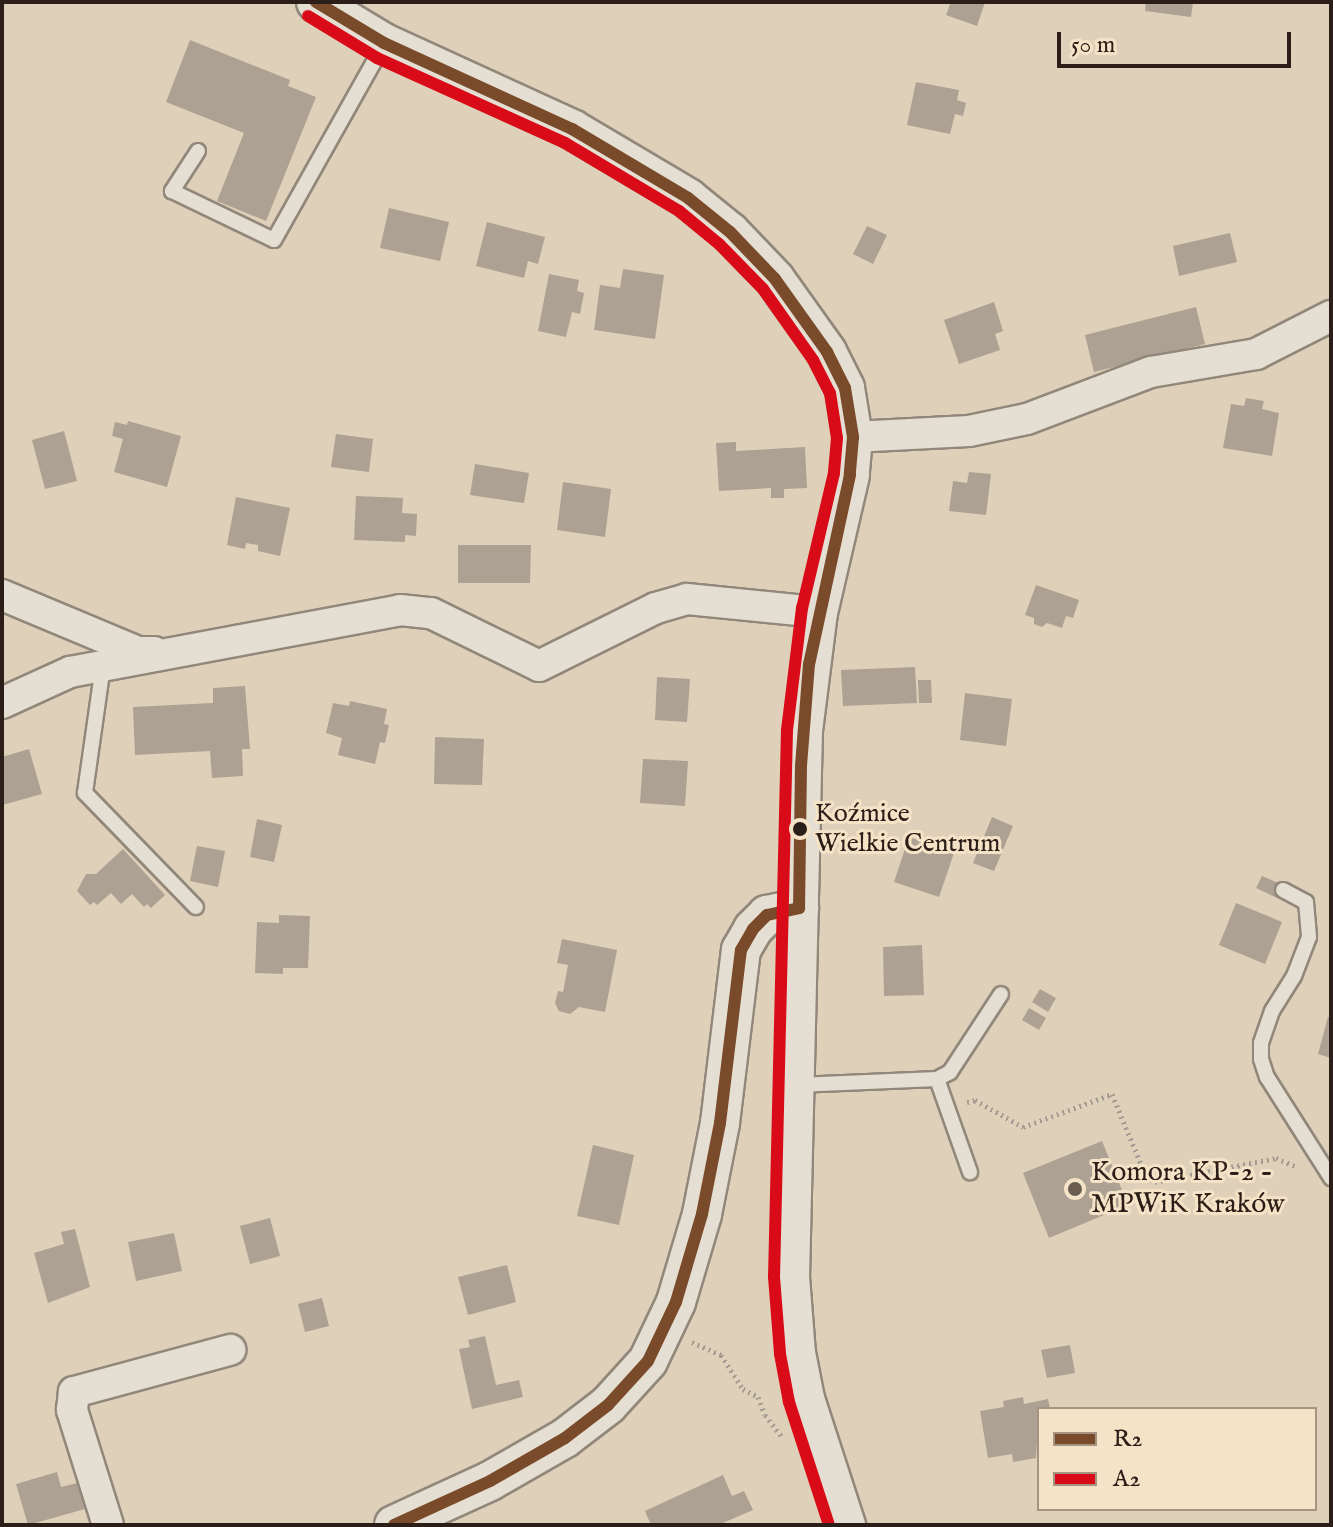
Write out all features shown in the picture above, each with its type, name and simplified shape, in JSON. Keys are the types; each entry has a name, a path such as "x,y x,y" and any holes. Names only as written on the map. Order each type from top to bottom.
{"street":[{"path":"316,2 384,43 572,129 676,190 730,232 775,279 827,352 845,388 853,437 850,475 818,612 803,730 797,1085 790,1277 796,1353 805,1399 846,1525"},
{"path":"853,437 969,431 1027,419 1151,372 1256,354 1331,316"},
{"path":"2,595 138,652 176,653"},
{"path":"2,703 70,672 400,610 431,613 539,666 656,608 687,599 818,612"},
{"path":"394,1525 490,1481 565,1438 608,1405 648,1361 676,1302 702,1214 720,1123 741,950 753,929 767,915 799,908"},
{"path":"108,1525 72,1410 74,1392 230,1350"}],"lane":[{"path":"198,151 172,191 274,240 384,43"},
{"path":"103,666 85,793 196,907"},
{"path":"1283,890 1306,902 1309,937 1294,976 1272,1011 1261,1043 1261,1059 1267,1077 1331,1178"},
{"path":"797,1085 937,1079 950,1072 1001,994"},
{"path":"937,1079 970,1172"}],"path":[{"path":"947,1108 975,1100 1023,1127 1112,1094 1146,1176 1155,1182 1276,1158 1304,1170"},
{"path":"659,1338 690,1341 721,1355 743,1389 758,1397 775,1432 795,1445 823,1454"}],"building":[{"path":"951,2 985,2 977,26 946,15"},
{"path":"1146,2 1193,2 1191,17 1145,11"},
{"path":"190,40 290,80 288,86 316,97 266,221 217,201 244,133 166,102"},
{"path":"916,82 959,90 957,100 966,103 963,116 955,114 950,134 907,125"},
{"path":"389,208 449,222 440,261 380,248"},
{"path":"487,222 545,237 538,264 528,261 524,278 476,266"},
{"path":"867,226 887,235 873,264 853,254"},
{"path":"1230,233 1237,262 1179,276 1173,246"},
{"path":"623,269 664,275 655,339 594,330 600,285 620,288"},
{"path":"549,274 579,280 577,291 584,293 580,314 572,312 566,337 538,331"},
{"path":"994,302 1003,331 995,334 1000,350 959,364 944,320"},
{"path":"1196,307 1205,344 1094,372 1085,335"},
{"path":"1246,398 1264,401 1262,409 1279,413 1272,456 1223,448 1231,404 1244,406"},
{"path":"128,421 181,436 167,487 114,472 123,439 112,436 115,422 127,425"},
{"path":"64,431 77,481 45,489 32,440"},
{"path":"336,434 373,439 369,472 331,467"},
{"path":"736,442 736,451 805,447 807,488 784,489 784,498 771,498 771,488 719,491 716,443"},
{"path":"475,464 529,473 524,503 470,495"},
{"path":"969,472 991,474 986,515 949,511 953,481 967,483"},
{"path":"563,482 611,489 605,537 557,530"},
{"path":"356,496 403,498 402,513 417,514 416,536 405,535 405,542 354,540"},
{"path":"236,497 290,508 280,556 258,551 258,545 246,543 245,549 227,545"},
{"path":"458,545 531,545 530,583 458,583"},
{"path":"1036,585 1079,600 1073,618 1066,616 1062,628 1047,623 1042,627 1034,624 1034,618 1025,615"},
{"path":"915,667 917,703 843,706 841,670"},
{"path":"657,677 690,679 687,722 655,720"},
{"path":"918,680 931,680 932,703 919,703"},
{"path":"245,686 250,749 242,749 243,776 212,778 210,751 135,755 133,707 213,703 213,688"},
{"path":"965,693 1012,699 1006,746 960,740"},
{"path":"350,701 387,709 384,724 389,725 385,743 380,742 375,764 338,755 342,738 326,733 333,703 349,706"},
{"path":"435,737 484,739 482,785 434,784"},
{"path":"29,749 42,794 2,805 2,757"},
{"path":"643,759 688,761 685,806 640,803"},
{"path":"992,817 1013,826 994,871 973,863"},
{"path":"257,819 282,825 274,862 250,857"},
{"path":"909,837 954,853 939,897 894,882"},
{"path":"197,846 225,851 218,887 190,881"},
{"path":"123,849 165,895 151,908 147,904 144,907 132,894 121,904 111,893 97,905 94,902 90,905 77,891 86,874 96,874"},
{"path":"1262,876 1283,885 1277,898 1256,888"},
{"path":"1236,903 1282,922 1265,964 1219,945"},
{"path":"279,915 310,916 308,968 283,968 283,974 255,973 257,922 279,923"},
{"path":"562,939 617,950 605,1012 579,1007 570,1014 559,1011 555,1003 558,991 563,992 568,965 557,963"},
{"path":"922,945 924,995 884,996 883,947"},
{"path":"1040,989 1056,998 1048,1012 1032,1002"},
{"path":"1029,1008 1046,1018 1039,1030 1022,1020"},
{"path":"1328,1017 1331,1018 1331,1058 1318,1054"},
{"name":"Komora KP-2 - MPWiK Kraków","path":"1102,1141 1128,1205 1049,1238 1023,1173"},
{"path":"593,1145 634,1155 619,1225 577,1216"},
{"path":"270,1218 280,1256 250,1264 240,1226"},
{"path":"75,1229 90,1287 48,1303 34,1253 64,1244 61,1232"},
{"path":"174,1233 182,1271 136,1281 128,1242"},
{"path":"507,1265 516,1302 468,1315 458,1277"},
{"path":"322,1298 329,1326 305,1332 298,1304"},
{"path":"485,1336 496,1385 519,1380 523,1397 472,1409 459,1349 470,1347 468,1340"},
{"path":"1070,1345 1075,1373 1047,1378 1041,1350"},
{"path":"1023,1397 1024,1404 1048,1399 1050,1407 1037,1407 1036,1458 1013,1462 1012,1454 988,1458 980,1411 1004,1407 1003,1401"},
{"path":"57,1472 61,1487 77,1483 85,1509 28,1525 16,1484"},
{"path":"723,1475 732,1496 744,1491 753,1510 718,1525 651,1525 645,1511"}],"transit line":[{"name":"R2","path":"316,2 384,43 572,129 688,198 730,232 775,279 827,352 845,388 853,437 850,475 809,664 801,766 799,908"},
{"name":"A2","path":"308,16 377,58 565,143 679,211 719,244 763,289 813,360 830,393 837,438 834,473 802,608 787,730 774,1277 780,1354 789,1402 829,1525"},
{"name":"R2","path":"394,1525 490,1481 565,1438 608,1405 648,1361 676,1302 702,1214 720,1123 741,950 753,929 767,915 799,908"}],"place":[{"name":"Koźmice Wielkie Centrum","path":"800,829"},
{"name":"Komora KP-2 - MPWiK Kraków","path":"1075,1189"}]}
